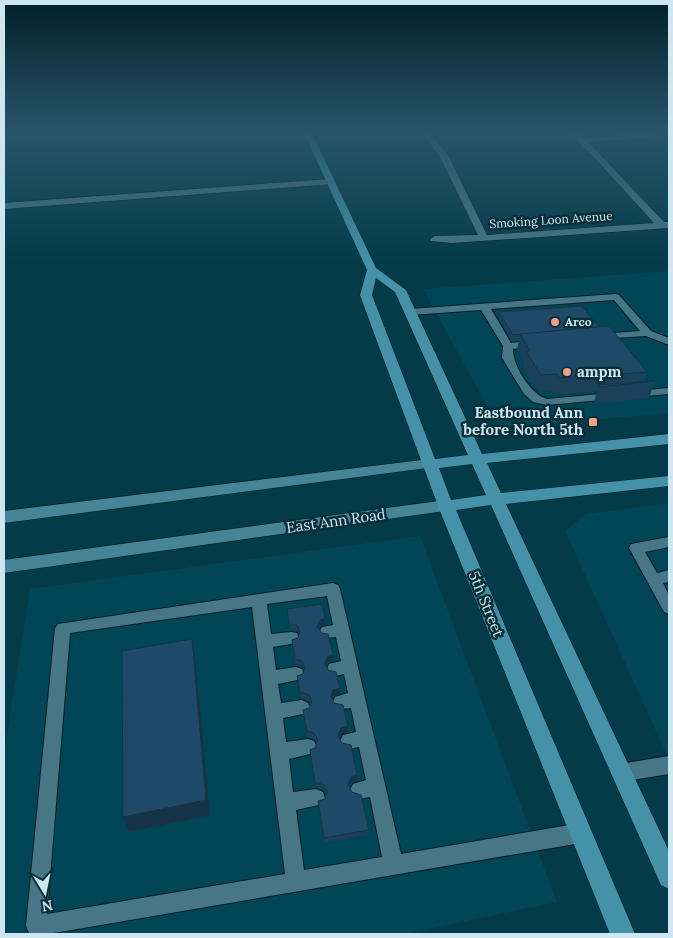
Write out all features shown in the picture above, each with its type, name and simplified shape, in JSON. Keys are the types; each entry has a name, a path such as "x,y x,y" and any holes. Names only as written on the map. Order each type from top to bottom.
{"main road":[{"path":"327,175 372,270 400,290 479,458 620,773 669,877"},
{"name":"5th Street","path":"372,270 366,295 446,506 623,934"},
{"path":"4,518 479,458 669,439"},
{"name":"East Ann Road","path":"4,567 497,498 669,481"}],"street":[{"path":"454,175 468,210 484,238"},
{"path":"615,175 640,205 665,225"},
{"path":"4,206 330,182"},
{"name":"Smoking Loon Avenue","path":"434,239 484,238 665,225"}],"lane":[{"path":"410,312 616,297 646,333"},
{"path":"484,306 508,346 507,358 530,396 542,402 669,391"},
{"path":"587,338 646,333 669,342"},
{"path":"508,346 548,342"},
{"path":"669,542 636,548 669,608"},
{"path":"652,579 669,576"},
{"path":"394,866 368,789 334,631 333,589 63,628 36,926 394,866 581,833"},
{"path":"258,600 296,882"},
{"path":"264,642 291,638"},
{"path":"268,678 296,674"},
{"path":"273,712 302,708"},
{"path":"278,752 308,747"},
{"path":"620,773 669,765"},
{"path":"285,802 316,798"}],"shaded area":[{"path":"669,271 669,413 499,428 423,289"},
{"path":"669,503 669,760 565,531 586,514"},
{"path":"420,536 557,902 405,934 4,934 4,753 30,589"}],"building":[{"name":"Arco","path":"582,306 599,327 513,335 499,312"},
{"path":"609,326 647,372 559,378 557,374 541,375 526,351 530,351 520,334"},
{"path":"655,381 600,387 598,385"},
{"path":"322,604 325,618 320,620 317,627 322,633 328,634 333,655 327,657 325,664 328,670 336,672 340,688 333,690 331,697 334,703 343,705 348,726 341,728 338,736 342,743 351,745 357,775 351,777 348,785 352,792 361,795 369,830 324,838 318,801 325,799 327,792 324,785 315,782 310,750 315,748 318,740 314,733 307,731 303,710 309,708 312,701 309,695 300,692 297,676 303,674 305,667 302,661 295,659 292,640 298,638 300,631 297,625 289,624 287,609"},
{"path":"192,639 206,800 123,817 122,651"}],"place":[{"name":"Arco","path":"555,322"},
{"name":"ampm","path":"567,372"},
{"name":"Eastbound Ann before North 5th","path":"593,422"}]}
